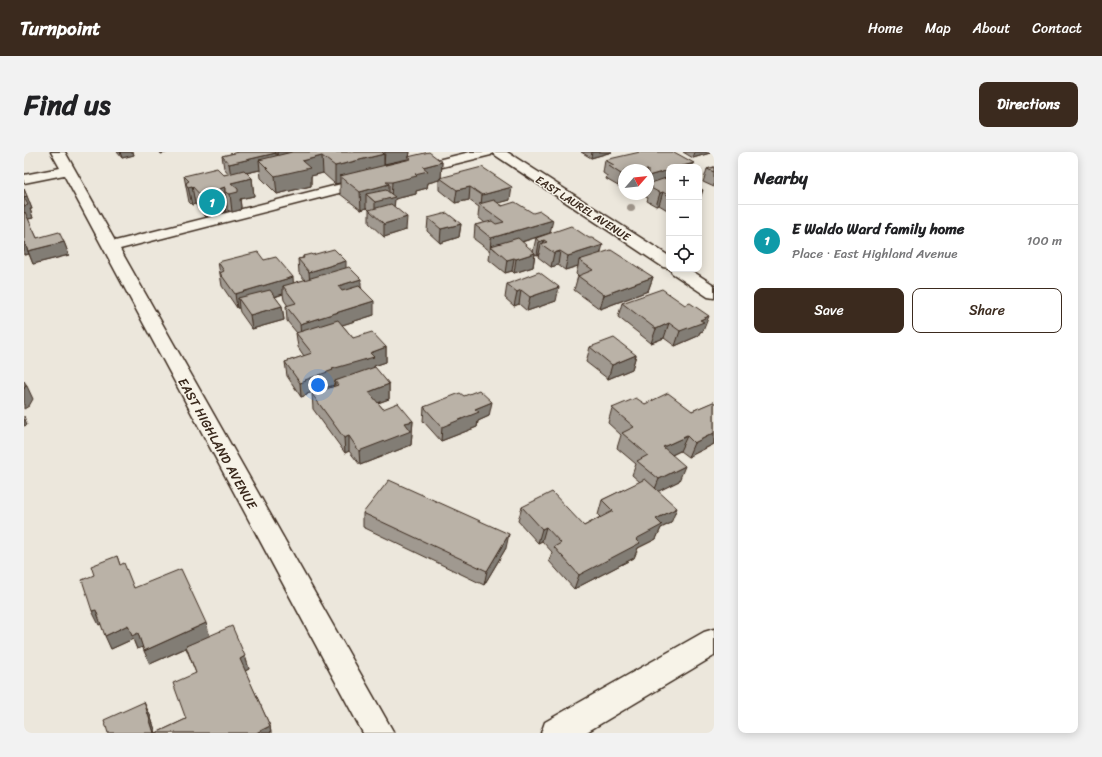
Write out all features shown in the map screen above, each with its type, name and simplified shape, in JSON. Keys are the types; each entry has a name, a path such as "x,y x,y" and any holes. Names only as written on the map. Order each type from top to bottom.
{"street":[{"path":"402,173 486,152"},
{"name":"EAST LAUREL AVENUE","path":"498,152 666,261"},
{"path":"24,179 63,161"},
{"name":"EAST HIGHLAND AVENUE","path":"63,161 109,247 379,733"},
{"path":"109,247 386,177"},
{"path":"682,272 714,293"},
{"path":"556,733 714,641"}],"building":[{"path":"239,152 276,153 229,164 222,156"},
{"path":"292,152 382,152 384,154 335,166 322,156 302,161 310,168 275,176 259,160"},
{"path":"429,152 442,162 423,167 428,171 415,174 417,176 386,182 389,184 360,192 340,176 411,159 408,157"},
{"path":"640,152 674,152 694,163 666,164 666,171 654,174 654,164 618,164 618,172 609,166 614,165 605,160"},
{"path":"482,167 512,187 482,195 470,187 457,190 440,178"},
{"path":"714,167 714,172 707,169"},
{"path":"217,168 224,175 244,170 252,178 231,183 238,189 238,192 230,194 225,192 225,187 219,189 224,194 203,198 192,186 188,187 186,184 189,181 184,176"},
{"path":"666,178 666,194 654,190 654,182"},
{"path":"24,189 27,196 24,197"},
{"path":"386,190 395,197 375,202 366,194"},
{"path":"24,197 28,205 24,206"},
{"path":"494,200 502,206 515,202 533,213 540,211 553,220 491,238 475,225 492,221 496,224 504,222 479,204"},
{"path":"391,204 407,217 384,224 369,210"},
{"path":"25,212 37,238 59,232 64,242 28,251 24,241"},
{"path":"447,213 461,224 441,229 428,218"},
{"path":"571,226 603,245 568,256 560,251 554,253 541,244 547,242 544,240 539,242 536,238"},
{"path":"518,238 535,253 516,259 514,258 507,260 491,246"},
{"path":"334,249 346,261 309,272 298,259 304,258 303,256"},
{"path":"611,250 653,277 604,295 578,276 593,270 579,260"},
{"path":"258,252 264,260 276,257 293,277 235,294 220,273 224,271 218,262"},
{"path":"349,267 361,279 338,286 342,291 359,286 374,301 300,324 286,306 296,303 283,286"},
{"path":"539,272 559,287 530,297 521,290 517,292 507,284"},
{"path":"662,289 685,305 690,303 709,316 700,320 704,322 680,331 669,323 656,329 622,303"},
{"path":"270,290 282,306 250,315 238,298"},
{"path":"338,320 353,338 372,332 386,347 370,353 374,357 332,369 333,370 300,383 285,362 312,353 296,333"},
{"path":"614,338 636,355 612,365 590,347"},
{"path":"375,367 389,384 369,392 383,409 398,403 413,421 405,423 411,431 359,451 349,436 344,438 312,394 338,385 335,381"},
{"path":"479,390 492,402 475,409 479,412 442,427 424,407 460,393 464,396"},
{"path":"668,393 692,411 714,402 714,433 694,443 687,436 663,447 685,466 659,479 637,461 648,455 622,433 634,427 612,408 636,398 645,404"},
{"path":"645,479 677,508 656,519 662,525 636,539 640,543 579,575 554,547 561,543 546,527 542,529 522,507 552,492 584,526 613,511 602,500"},
{"path":"389,480 509,534 487,571 363,513"},
{"path":"117,556 120,565 124,563 134,588 181,569 206,623 144,651 138,633 132,636 128,625 105,636 96,610 92,611 82,580 94,575 91,566"},
{"path":"232,626 245,656 240,659 270,726 256,733 156,733 186,719 173,683 196,673 186,646"},
{"path":"144,702 154,733 108,733 104,720"}],"place":[{"name":"E Waldo Ward family home","path":"212,202"}]}
